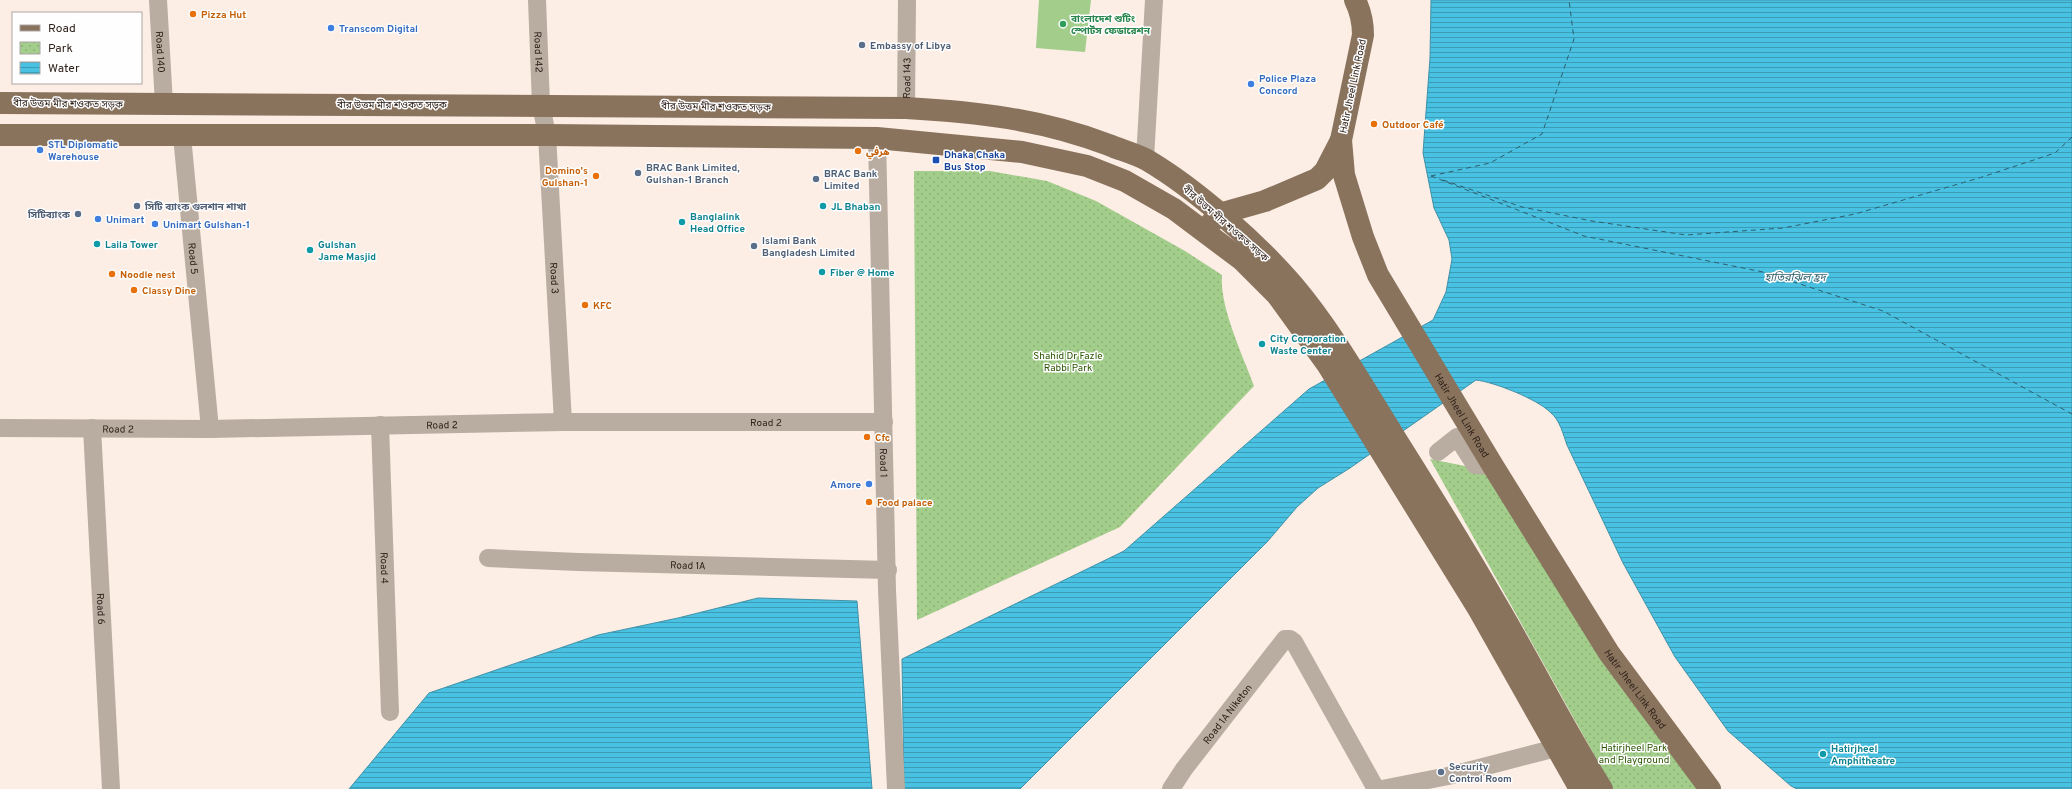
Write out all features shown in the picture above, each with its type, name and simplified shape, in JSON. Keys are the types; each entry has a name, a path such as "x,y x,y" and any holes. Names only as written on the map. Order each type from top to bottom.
{"main road":[{"name":"Hatir Jheel Link Road","path":"1355,0 1360,9 1363,23 1363,34 1341,140 1344,175 1363,237 1378,275 1474,435 1609,653 1710,789"},
{"name":"বীর উত্তম মীর শওকত সড়ক","path":"0,103 906,108 961,112 1031,121 1092,138 1145,159 1184,186 1254,245 1292,284 1317,316 1335,359"},
{"name":"বীর উত্তম মীর শওকত সড়ক","path":"0,135 547,135 877,138 1022,152 1086,166 1125,181 1174,209 1242,260 1277,295 1335,359"},
{"path":"1204,230 1218,214 1265,201 1316,179 1325,171 1341,140"},
{"path":"1335,359 1403,468 1479,610 1564,744 1602,789"},
{"path":"1564,744 1580,789"}],"street":[{"name":"Road 140","path":"158,0 164,104"},
{"name":"Road 142","path":"536,0 542,105 547,135"},
{"name":"Road 143","path":"906,108 908,0"},
{"path":"1145,159 1154,0"},
{"name":"Road 3","path":"547,135 563,422"},
{"name":"Road 5","path":"182,136 210,429"},
{"name":"Road 1","path":"877,138 888,570 896,789"},
{"name":"Road 2","path":"0,428 210,429 380,424 563,422 884,422"},
{"name":"Road 4","path":"380,424 390,712"},
{"name":"Road 6","path":"92,428 111,789"},
{"path":"1438,452 1457,437 1475,465 1493,466"},
{"name":"Road 1A","path":"488,558 528,558 578,562 888,570"},
{"name":"Road 1A Niketon","path":"1171,789 1184,768 1285,640 1290,639 1294,642 1376,789"},
{"path":"1382,789 1448,782 1564,744"}],"green space":[{"name":"বাংলাদেশ শুটিং স্পোর্টস ফেডারেশন","path":"1039,0 1091,0 1085,52 1036,48"},
{"name":"Shahid Dr Fazle Rabbi Park","path":"914,171 990,171 1047,181 1096,201 1185,251 1222,275 1224,301 1228,316 1254,386 1120,527 917,620"},
{"name":"Hatirjheel Park and Playground","path":"1430,459 1485,470 1702,789 1613,789"}],"water":[{"name":"হাতিরঝিল হ্রদ","path":"1431,0 2072,0 2072,789 1797,789 1791,786 1728,731 1675,657 1623,563 1567,445 1559,423 1553,415 1544,407 1515,392 1484,381 1476,380 1350,468 1318,488 1297,507 1267,542 1020,789 904,789 902,659 1124,551 1309,389 1433,320 1446,292 1452,259 1449,240 1434,208 1423,153 1430,58"},
{"path":"758,598 857,601 872,789 349,789 429,693 598,635 678,618"}],"ferry route":[{"path":"1431,176 1490,163 1542,134 1574,39 1569,0"},
{"path":"1443,180 1522,207 1592,221 1686,235 1783,228 1855,214 1979,178 2055,153 2072,137"},
{"path":"1431,176 1584,236 1763,272 1883,311 2072,414"}],"place":[{"name":"Pizza Hut","path":"193,14"},
{"name":"বাংলাদেশ শুটিং স্পোর্টস ফেডারেশন","path":"1063,24"},
{"name":"Transcom Digital","path":"331,28"},
{"name":"Embassy of Libya","path":"862,45"},
{"name":"Police Plaza Concord","path":"1251,84"},
{"name":"Outdoor Café","path":"1374,124"},
{"name":"STL Diplomatic Warehouse","path":"40,150"},
{"name":"هرفي","path":"858,151"},
{"name":"Dhaka Chaka Bus Stop","path":"936,160"},
{"name":"BRAC Bank Limited, Gulshan-1 Branch","path":"638,173"},
{"name":"Domino's Gulshan-1","path":"596,176"},
{"name":"BRAC Bank Limited","path":"816,179"},
{"name":"সিটি ব্যাংক গুলশান শাখা","path":"137,206"},
{"name":"JL Bhaban","path":"823,206"},
{"name":"সিটিব্যাংক","path":"78,214"},
{"name":"Unimart","path":"98,219"},
{"name":"Banglalink Head Office","path":"682,222"},
{"name":"Unimart Gulshan-1","path":"155,224"},
{"name":"Laila Tower","path":"97,244"},
{"name":"Islami Bank Bangladesh Limited","path":"754,246"},
{"name":"Gulshan Jame Masjid","path":"310,250"},
{"name":"Fiber @ Home","path":"822,272"},
{"name":"Noodle nest","path":"112,274"},
{"name":"Classy Dine","path":"134,290"},
{"name":"KFC","path":"585,305"},
{"name":"City Corporation Waste Center","path":"1262,344"},
{"name":"Cfc","path":"867,437"},
{"name":"Amore","path":"869,484"},
{"name":"Food palace","path":"869,502"},
{"name":"Hatirjheel Amphitheatre","path":"1823,754"},
{"name":"Security Control Room","path":"1441,772"}]}
